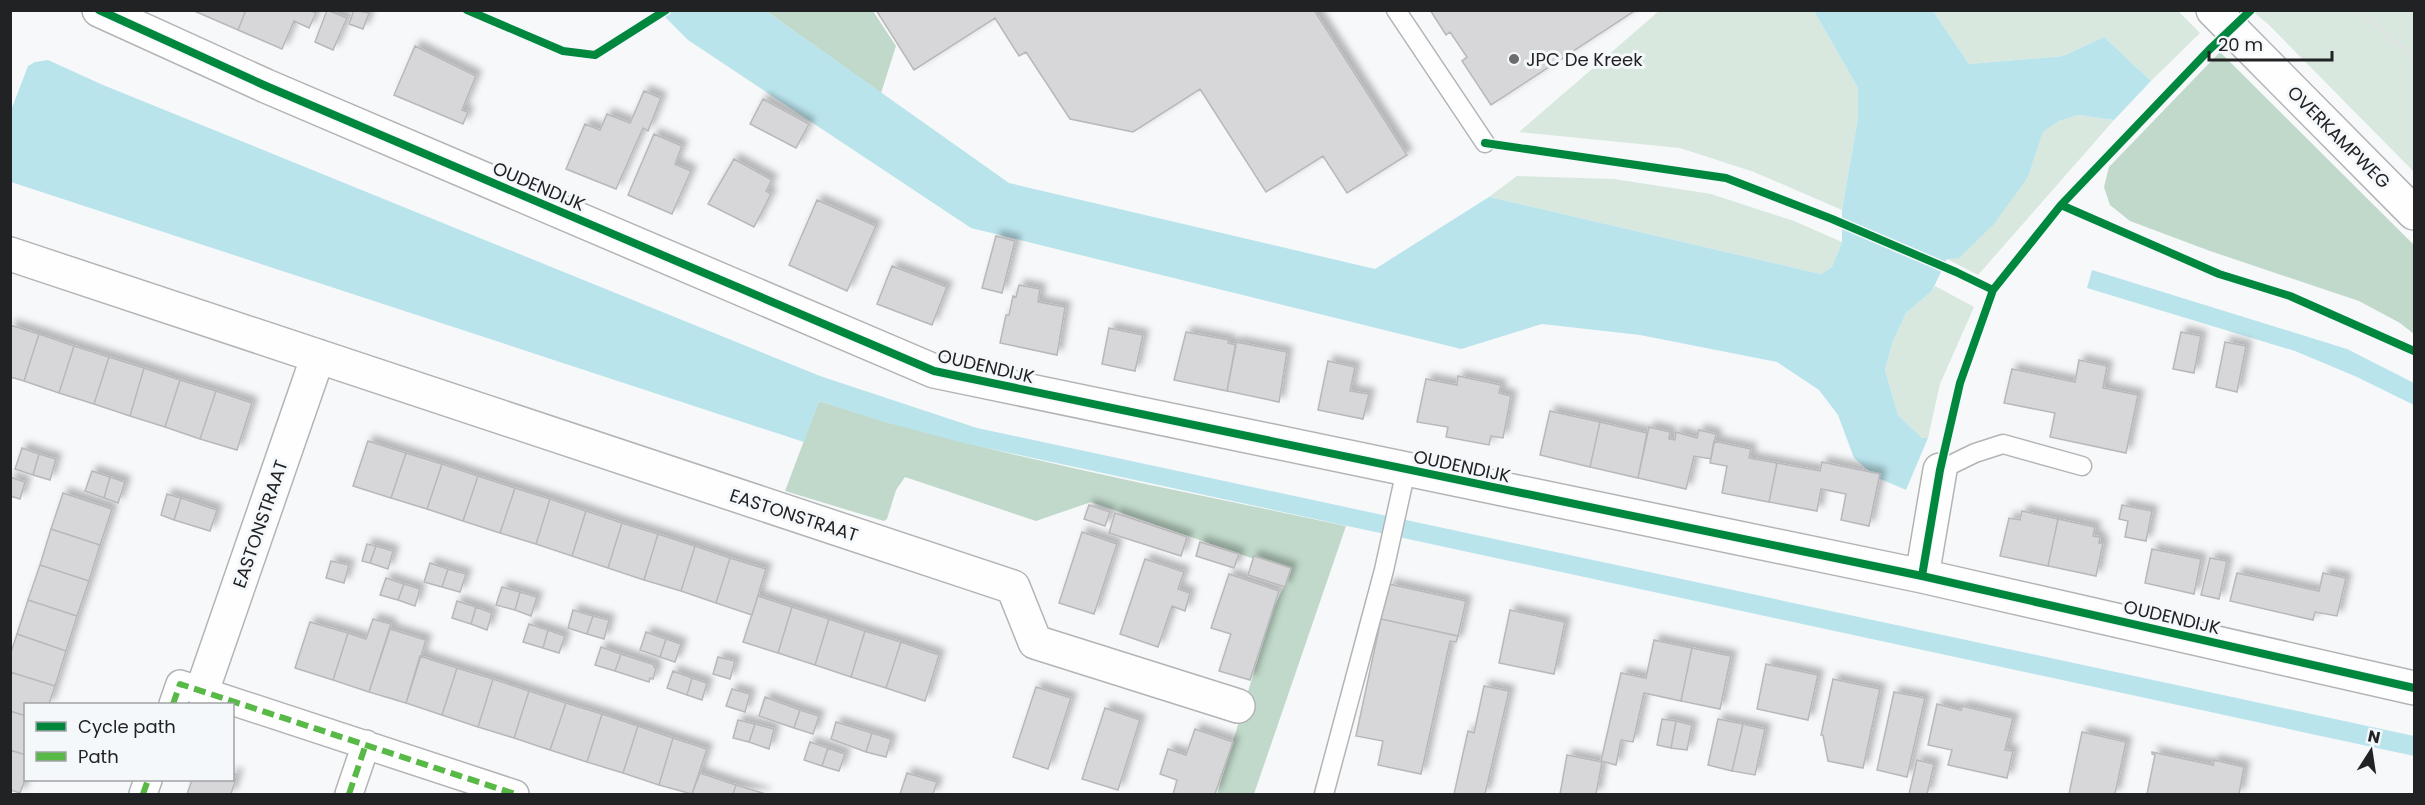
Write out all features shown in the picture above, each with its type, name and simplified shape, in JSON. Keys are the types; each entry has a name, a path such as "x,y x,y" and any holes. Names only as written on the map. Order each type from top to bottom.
{"street":[{"name":"OUDENDIJK","path":"99,10 266,86 934,371 1922,576 2415,688"},
{"name":"OVERKAMPWEG","path":"2213,10 2415,213"},
{"name":"EASTONSTRAAT","path":"10,254 1013,587 1035,642 1238,706"},
{"name":"EASTONSTRAAT","path":"187,698 318,356"},
{"path":"1922,576 1940,470"},
{"path":"187,698 206,703"},
{"path":"234,710 366,744 515,795"},
{"path":"349,795 366,744"}],"lane":[{"path":"1396,10 1485,143"},
{"path":"1940,470 1976,453 2003,444 2082,466"},
{"path":"1324,795 1384,570 1406,470"}],"path":[{"path":"2360,10 2415,58"}],"shaded area":[{"path":"1659,11 1814,11 1858,88 1858,117 1842,210 1754,172 1680,148 1519,132"},
{"path":"1933,11 2178,11 2200,33 2151,81 2104,37 2063,56 1969,64"},
{"path":"2252,11 2414,11 2414,172 2268,24"},
{"path":"2078,115 2114,120 1978,275 1947,259 1959,257 2028,177 2043,132 2059,121"},
{"path":"1517,176 1614,179 1711,194 1794,221 1842,242 1832,267 1821,274 1489,197"},
{"path":"1935,286 1974,307 1940,384 1928,438 1922,438 1898,415 1885,370 1893,341 1906,313"}],"green space":[{"path":"766,11 873,11 896,46 881,93"},
{"path":"2220,52 2414,245 2414,334 2400,323 2359,301 2210,251 2130,221 2110,205 2104,187 2109,167"},
{"path":"819,401 884,421 1015,455 1346,526 1254,794 1217,794 1273,609 1291,572 1091,502 1036,521 905,477 896,490 887,519 884,521 785,491"}],"water":[{"path":"659,11 766,11 1009,183 1375,269 1489,197 1821,274 1832,267 1842,242 1842,210 1858,117 1858,88 1814,11 1933,11 1969,64 2063,56 2104,37 2151,81 2114,120 2078,115 2059,121 2043,132 2028,177 1994,224 1959,258 1947,259 1932,291 1906,313 1893,341 1885,370 1898,415 1922,438 1928,438 1906,490 1876,477 1854,458 1838,415 1819,390 1777,362 1640,335 1542,324 1461,349 971,228 688,40"},
{"path":"48,60 103,85 820,376 977,428 2414,736 2414,756 968,444 884,422 819,401 804,442 11,182 10,113 28,66 35,62"},
{"path":"2092,270 2347,349 2414,383 2414,405 2357,377 2295,351 2087,288"}],"building":[{"path":"192,10 246,10 238,30"},
{"path":"246,10 309,10 316,13 309,28 294,21 282,49 238,30"},
{"path":"327,10 347,18 333,50 315,42"},
{"path":"354,10 369,13 363,29 349,24"},
{"path":"876,10 1314,10 1407,155 1347,193 1323,156 1266,192 1200,89 1133,132 1070,119 1026,52 1019,56 995,18 914,70"},
{"name":"JPC De Kreek","path":"1430,10 1636,10 1491,105 1462,61 1467,57 1450,32 1446,35"},
{"path":"415,46 476,76 462,110 468,112 463,124 394,95"},
{"path":"644,91 661,98 648,131 643,128 616,189 566,169 585,124 600,130 607,114 630,123"},
{"path":"763,99 809,124 796,148 750,124"},
{"path":"654,134 682,146 675,164 691,171 672,214 628,195"},
{"path":"734,159 772,180 766,191 771,194 754,227 708,204"},
{"path":"817,200 876,226 847,291 789,265"},
{"path":"996,236 1015,241 1002,293 982,288"},
{"path":"892,266 947,287 932,325 877,304"},
{"path":"1019,285 1040,289 1038,302 1065,307 1057,355 1000,343 1006,315 1009,315 1013,296 1016,297"},
{"path":"10,325 39,334 24,381 10,377"},
{"path":"1109,328 1143,335 1135,371 1102,364"},
{"path":"1186,332 1229,340 1228,343 1236,345 1227,391 1174,380"},
{"path":"2181,332 2201,336 2194,373 2173,369"},
{"path":"39,334 74,346 59,393 24,381"},
{"path":"1236,342 1287,352 1279,402 1227,391"},
{"path":"2225,342 2246,346 2237,392 2216,387"},
{"path":"74,346 109,357 94,404 59,393"},
{"path":"109,357 144,368 130,416 94,404"},
{"path":"2079,360 2107,366 2103,388 2138,395 2126,453 2050,437 2055,413 2004,403 2012,369 2075,382"},
{"path":"1328,361 1355,367 1350,391 1369,394 1363,419 1318,410"},
{"path":"144,368 180,380 165,427 130,416"},
{"path":"1458,376 1501,385 1499,393 1511,396 1503,438 1491,436 1489,445 1446,437 1448,427 1417,422 1426,379 1457,385"},
{"path":"180,380 216,391 200,439 165,427"},
{"path":"216,391 252,403 237,450 200,439"},
{"path":"1550,411 1600,422 1590,467 1540,455"},
{"path":"1600,422 1647,433 1638,478 1590,467"},
{"path":"1649,427 1670,432 1669,439 1675,440 1676,432 1697,438 1699,430 1716,434 1711,459 1694,456 1686,489 1638,478"},
{"path":"368,441 406,453 391,498 353,486"},
{"path":"1714,441 1751,449 1749,458 1777,463 1769,502 1722,493 1727,466 1710,463"},
{"path":"22,448 39,454 33,475 15,469"},
{"path":"406,453 442,464 427,509 391,498"},
{"path":"39,454 56,459 50,480 33,475"},
{"path":"1822,462 1880,474 1869,526 1841,520 1846,494 1821,489 1817,511 1769,502 1777,463 1820,471"},
{"path":"442,464 478,476 463,521 427,509"},
{"path":"92,471 110,477 104,498 85,491"},
{"path":"478,476 515,488 500,533 463,521"},
{"path":"10,477 25,482 20,499 10,496"},
{"path":"110,477 125,482 118,503 104,498"},
{"path":"515,488 550,499 536,544 500,533"},
{"path":"63,493 112,509 100,545 51,529"},
{"path":"167,494 181,498 174,520 161,515"},
{"path":"181,498 217,510 210,531 174,520"},
{"path":"550,499 586,511 572,556 536,544"},
{"path":"1089,505 1110,512 1105,526 1084,519"},
{"path":"2122,505 2152,511 2146,541 2125,537 2128,521 2119,519"},
{"path":"586,511 622,523 608,568 572,556"},
{"path":"2022,511 2058,519 2048,566 2000,556 2009,518 2020,520"},
{"path":"1115,513 1187,537 1181,556 1109,533"},
{"path":"2058,519 2095,527 2093,536 2100,537 2099,543 2103,543 2096,576 2048,566"},
{"path":"622,523 658,534 644,580 608,568"},
{"path":"51,529 100,545 89,581 40,565"},
{"path":"1082,532 1117,544 1094,614 1059,603"},
{"path":"658,534 695,546 681,591 644,580"},
{"path":"1200,542 1239,554 1234,568 1196,556"},
{"path":"367,544 376,546 370,563 362,561"},
{"path":"376,546 393,551 388,569 370,563"},
{"path":"695,546 730,558 716,603 681,591"},
{"path":"2152,549 2201,559 2194,594 2145,583"},
{"path":"1254,556 1291,568 1285,587 1248,575"},
{"path":"730,558 766,569 752,615 716,603"},
{"path":"2210,558 2227,561 2219,599 2201,595"},
{"path":"1145,559 1184,572 1178,589 1190,593 1185,611 1172,606 1158,647 1120,634"},
{"path":"331,561 349,565 344,583 326,578"},
{"path":"430,563 448,569 442,587 424,582"},
{"path":"40,565 89,581 77,616 28,600"},
{"path":"448,569 466,574 460,592 442,587"},
{"path":"2237,573 2319,591 2323,573 2346,578 2337,616 2315,612 2313,620 2230,601"},
{"path":"1229,574 1279,591 1250,680 1219,671 1231,634 1211,628"},
{"path":"386,578 404,584 398,600 380,595"},
{"path":"404,584 420,589 415,606 398,600"},
{"path":"1389,584 1466,601 1458,636 1381,619"},
{"path":"502,587 520,592 515,610 496,605"},
{"path":"520,592 537,597 531,616 515,610"},
{"path":"758,596 792,607 778,653 743,642"},
{"path":"28,600 77,616 66,651 17,634"},
{"path":"457,601 476,607 471,624 452,618"},
{"path":"476,607 492,613 487,630 471,624"},
{"path":"792,607 829,619 815,665 778,653"},
{"path":"573,610 593,616 587,634 568,628"},
{"path":"1510,610 1565,622 1554,674 1499,663"},
{"path":"593,616 609,620 604,639 587,634"},
{"path":"373,619 391,624 369,692 333,680 348,633 366,639"},
{"path":"829,619 865,631 851,677 815,665"},
{"path":"1381,619 1458,636 1456,642 1450,641 1421,774 1378,765 1383,741 1356,736"},
{"path":"310,622 348,633 333,680 295,668"},
{"path":"529,624 548,630 543,648 523,642"},
{"path":"390,629 426,640 406,703 369,692"},
{"path":"548,630 565,636 559,653 543,648"},
{"path":"865,631 901,642 886,688 851,677"},
{"path":"646,632 666,639 660,657 640,650"},
{"path":"17,634 66,651 55,686 10,672 10,655"},
{"path":"666,639 681,644 675,662 660,657"},
{"path":"1654,640 1692,648 1681,701 1644,693 1633,742 1621,740 1616,765 1601,761 1621,673 1646,678"},
{"path":"901,642 939,655 925,701 886,688"},
{"path":"601,647 621,654 615,671 595,665"},
{"path":"1692,648 1731,656 1720,709 1681,701"},
{"path":"621,654 655,665 653,679 650,678 649,682 615,671"},
{"path":"420,656 457,668 442,715 406,703"},
{"path":"718,657 735,661 730,679 713,674"},
{"path":"1766,664 1818,675 1808,720 1757,709"},
{"path":"457,668 493,679 478,727 442,715"},
{"path":"673,671 692,678 687,695 667,688"},
{"path":"10,672 55,686 49,703 24,703 24,715 10,711"},
{"path":"692,678 707,683 702,700 687,695"},
{"path":"493,679 529,691 514,738 478,727"},
{"path":"1833,679 1880,689 1863,768 1828,761 1823,735 1821,735"},
{"path":"1484,686 1509,691 1485,794 1454,794 1468,731 1474,733"},
{"path":"1036,687 1071,698 1048,769 1013,757"},
{"path":"732,689 750,694 745,712 726,706"},
{"path":"529,691 566,703 550,750 514,738"},
{"path":"1894,692 1925,698 1907,777 1877,770"},
{"path":"765,697 800,710 794,728 759,716"},
{"path":"566,703 602,714 587,762 550,750"},
{"path":"1937,704 1961,710 1962,706 2013,718 2005,750 2013,751 2007,778 1948,765 1952,750 1928,745"},
{"path":"1105,708 1140,720 1118,790 1082,779"},
{"path":"800,710 819,716 813,734 794,728"},
{"path":"10,711 24,715 24,754 10,750"},
{"path":"602,714 638,726 623,773 587,762"},
{"path":"1662,719 1676,721 1671,748 1657,745"},
{"path":"1718,719 1743,724 1732,771 1708,765"},
{"path":"738,720 755,724 749,742 733,738"},
{"path":"1676,721 1692,725 1687,750 1671,748"},
{"path":"836,722 872,733 866,752 831,739"},
{"path":"755,724 774,729 769,749 749,742"},
{"path":"1743,724 1765,729 1755,775 1732,771"},
{"path":"638,726 673,738 659,785 623,773"},
{"path":"1195,729 1233,742 1215,794 1173,794 1177,780 1160,774 1168,749 1186,755"},
{"path":"2082,732 2126,742 2115,794 2069,794"},
{"path":"872,733 891,739 886,757 866,752"},
{"path":"673,738 707,749 692,794 659,785"},
{"path":"810,742 828,748 822,766 804,760"},
{"path":"828,748 845,754 839,771 822,766"},
{"path":"10,750 24,754 24,781 20,793 10,790"},
{"path":"2152,752 2213,765 2214,760 2244,767 2239,794 2147,794 2155,755"},
{"path":"1567,755 1602,762 1596,794 1560,794"},
{"path":"1917,760 1934,764 1927,794 1909,794"},
{"path":"700,773 736,785 733,794 692,794"},
{"path":"907,773 937,782 933,794 900,794"},
{"path":"234,774 237,775 231,794 187,794 192,781 234,781"},
{"path":"736,785 766,794 733,794"}],"marked path":[{"path":"173,703 180,684 515,794"},
{"path":"349,794 366,744"},
{"path":"143,794 148,781"}],"cycle path":[{"path":"99,10 266,86 934,371 1922,576 2414,688"},
{"path":"467,10 563,51 595,55 666,10"},
{"path":"2251,10 2209,50 2061,205 2219,274 2290,296 2414,351"},
{"path":"1485,143 1726,178 1832,219 1993,290"},
{"path":"1922,576 1940,470 1960,383 1993,290 2061,205"}],"place":[{"name":"JPC De Kreek","path":"1514,59"}]}
